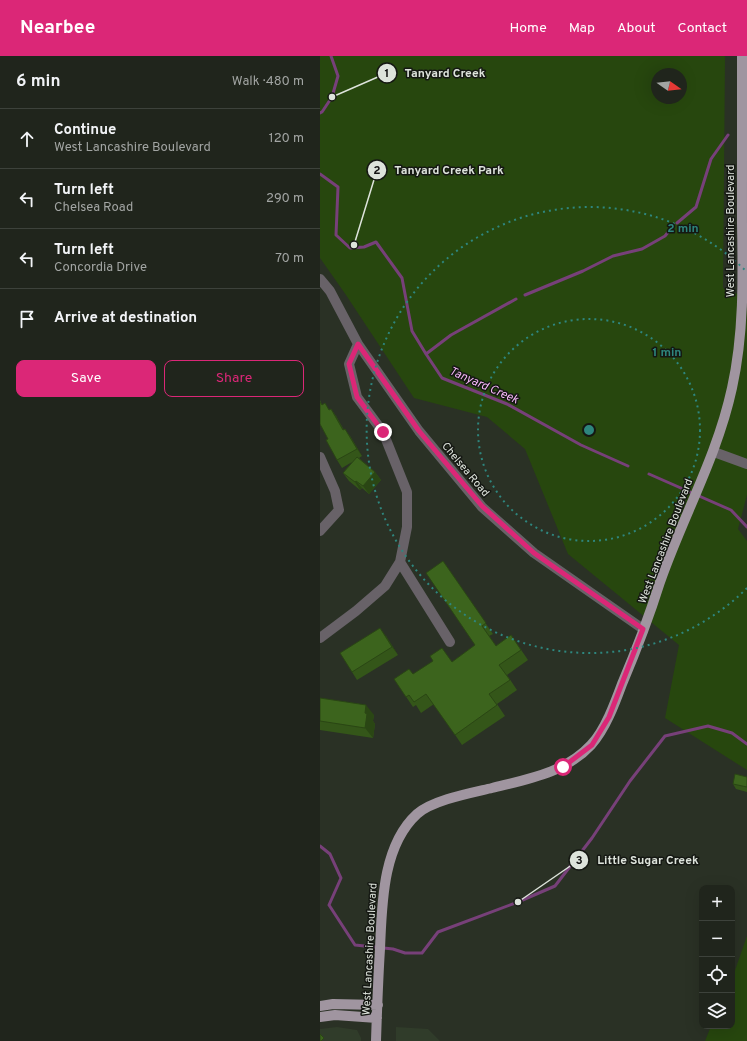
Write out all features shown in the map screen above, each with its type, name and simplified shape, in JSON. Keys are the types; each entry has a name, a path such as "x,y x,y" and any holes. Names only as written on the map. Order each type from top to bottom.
{"main road":[{"name":"West Lancashire Boulevard","path":"376,1041 382,904 386,876 396,844 418,813 444,800 535,778 563,767 592,745 609,717 678,535 714,452 723,425 732,386 740,332 745,282 742,56"},
{"path":"320,1006 333,1004 378,1005"},
{"path":"320,1017 335,1015 377,1018"}],"street":[{"name":"Chelsea Road","path":"320,279 330,291 358,344 419,431 482,506 534,553 643,629"},
{"path":"320,638 356,611 385,586 400,562 407,527 407,492 383,432 357,397 349,364 358,344"},
{"path":"714,452 747,464"},
{"path":"320,457 336,491 338,510 320,531"},
{"path":"400,562 450,642"}],"shaded area":[{"path":"337,1027 357,1030 361,1041 320,1041 320,1029"},
{"path":"396,1027 428,1029 440,1041 396,1041"}],"green space":[{"path":"320,56 725,56 723,288 747,298 747,495 738,529 747,541 747,770 665,718 679,645 568,554 525,449 487,417 414,398 320,258"},
{"path":"747,936 747,1041 705,1041 710,1029 735,1029 735,970"}],"building":[{"path":"320,402 322,405 325,403 329,410 331,409 343,430 345,429 357,449 337,460 326,440 328,439 320,424"},
{"path":"357,457 375,472 363,486 343,473"},
{"path":"443,561 486,623 482,626 496,646 511,635 521,650 499,665 510,680 489,694 497,705 455,735 426,694 414,702 409,695 406,697 394,679 409,669 413,674 433,661 430,656 442,648 452,662 475,645 426,573"},
{"path":"380,628 392,647 352,672 340,653"},
{"path":"320,698 366,705 365,713 367,714 365,728 320,721"},
{"path":"735,774 747,777 747,787 733,784"},
{"path":"320,1034 324,1038 321,1041 320,1041"}],"waterway":[{"name":"Tanyard Creek","path":"320,113 332,97 338,76 331,56"},
{"path":"677,223 696,207 711,159 728,135"},
{"name":"Tanyard Creek","path":"320,174 338,187 336,235 350,248 364,247 376,242 402,278 412,331 442,378 507,404 581,445 628,466"},
{"path":"525,295 583,271 613,256 642,249 665,236 669,231"},
{"path":"426,354 451,335 516,299"},
{"name":"Tanyard Creek","path":"649,474 731,510 747,527"},
{"path":"320,846 330,854 341,878 329,905 355,945 393,949 405,953 422,953 438,932 518,902 555,886 592,838 630,781 665,736 708,726 732,733 747,744"}],"place":[{"name":"Tanyard Creek","path":"332,97"},
{"name":"Tanyard Creek Park","path":"354,245"},
{"name":"Little Sugar Creek","path":"518,902"}],"route":[{"path":"383,432 357,397 349,364 358,344 419,431 482,506 534,553 643,629 609,717 592,745 563,767"}]}
